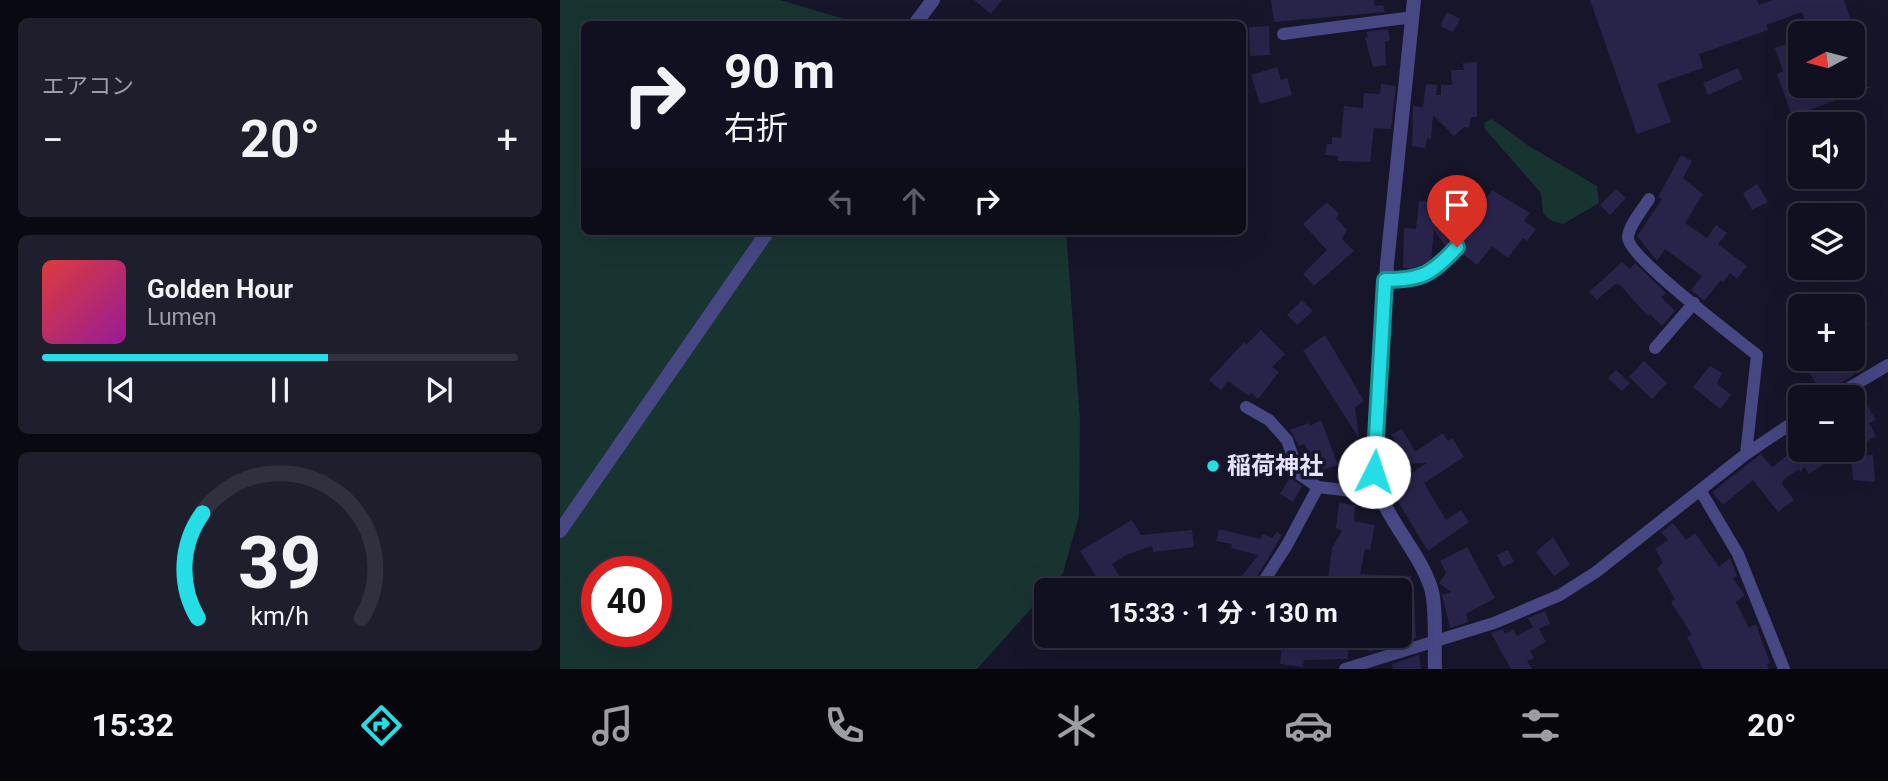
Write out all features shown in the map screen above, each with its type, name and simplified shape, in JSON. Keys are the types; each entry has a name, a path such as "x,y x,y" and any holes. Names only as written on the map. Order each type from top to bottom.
{"street":[{"path":"917,21 933,0"},
{"path":"1414,0 1385,280 1374,472 1377,494 1405,536 1432,589 1434,669"},
{"path":"1283,34 1413,17"},
{"path":"1649,199 1628,235 1629,244 1646,265 1757,355 1746,454"},
{"path":"560,531 765,235"},
{"path":"1385,280 1412,280 1423,277 1440,266 1457,247"},
{"path":"1655,348 1694,303"},
{"path":"1854,385 1888,365"},
{"path":"1246,407 1269,420 1287,440 1299,474 1318,487 1377,494"},
{"path":"1345,669 1494,623 1560,595 1596,572 1746,454 1788,426"},
{"path":"1266,578 1318,487"},
{"path":"1700,490 1738,554 1784,669"}],"green space":[{"path":"560,0 780,0 851,21 581,21 581,235 1066,235 1080,420 1079,516 1063,573 1059,578 1034,578 1034,605 977,669 560,669"},
{"path":"1492,119 1529,146 1597,186 1599,203 1563,224 1550,220 1543,213 1541,193 1485,129 1484,123"}],"building":[{"path":"974,0 1002,0 991,14"},
{"path":"1271,0 1374,0 1375,6 1383,5 1385,12 1274,22"},
{"path":"1590,0 1757,0 1759,5 1773,0 1844,0 1851,21 1805,21 1802,12 1766,25 1768,30 1699,54 1703,68 1657,84 1671,122 1637,134"},
{"path":"1447,12 1460,19 1453,32 1440,26"},
{"path":"1269,26 1270,55 1250,56 1249,27"},
{"path":"1388,29 1390,40 1385,42 1386,65 1373,67 1365,38 1368,37 1366,32"},
{"path":"1788,44 1788,98 1842,98 1803,112 1791,112 1777,74 1783,71 1775,48"},
{"path":"1477,62 1477,117 1471,117 1469,128 1464,127 1454,136 1433,115 1431,139 1427,138 1425,148 1412,146 1413,106 1423,107 1426,84 1437,85 1436,95 1441,95 1441,85 1452,85 1451,70 1464,70 1463,63"},
{"path":"1277,67 1281,80 1287,78 1292,95 1260,104 1251,75"},
{"path":"1738,68 1743,79 1708,95 1703,83"},
{"path":"1381,84 1396,86 1391,129 1374,128 1370,162 1338,161 1338,156 1325,155 1327,144 1332,144 1332,137 1341,138 1344,106 1363,108 1364,93 1380,94"},
{"path":"1681,155 1692,161 1683,178 1703,194 1685,223 1707,238 1716,225 1727,233 1718,244 1747,266 1737,279 1730,273 1723,282 1721,280 1704,301 1691,290 1702,276 1665,249 1657,261 1637,236 1662,199 1658,197"},
{"path":"1757,184 1768,202 1752,210 1743,193"},
{"path":"1616,189 1626,198 1610,215 1600,205"},
{"path":"1492,190 1530,213 1524,221 1536,229 1527,241 1523,238 1508,258 1492,246 1477,265 1464,255 1460,257 1466,250 1463,241 1454,240 1446,247 1434,230 1431,260 1415,268 1403,268 1404,228 1416,229 1419,201 1458,203 1474,214"},
{"path":"1327,202 1339,214 1336,218 1347,230 1342,239 1354,251 1314,286 1303,274 1327,250 1303,224"},
{"path":"1622,262 1630,269 1635,263 1666,293 1661,297 1675,311 1662,326 1650,314 1648,316 1620,285 1615,284 1597,300 1589,292"},
{"path":"1302,300 1313,311 1297,325 1287,315"},
{"path":"1261,330 1285,354 1272,367 1279,372 1258,399 1228,381 1221,390 1209,380 1244,342 1246,345"},
{"path":"1325,335 1364,401 1355,407 1359,438 1303,351"},
{"path":"1644,361 1667,383 1652,399 1629,377"},
{"path":"1710,366 1722,373 1717,383 1731,395 1720,409 1693,387"},
{"path":"1616,370 1630,383 1622,391 1608,378"},
{"path":"1808,371 1852,371 1854,375 1837,385 1817,385"},
{"path":"1865,402 1876,420 1869,423 1876,436 1865,443"},
{"path":"1321,420 1338,465 1323,470 1319,458 1313,467 1305,444 1299,446 1290,430 1309,423 1310,426"},
{"path":"1402,429 1415,452 1443,433 1448,441 1452,438 1464,457 1424,483 1446,520 1461,510 1469,522 1428,551 1391,490 1396,487 1394,484 1427,463 1387,464 1384,461 1385,449 1396,443 1391,435"},
{"path":"1761,454 1772,467 1788,455 1788,462 1827,462 1809,474 1804,466 1801,472 1799,469 1784,479 1782,484 1794,500 1778,512 1753,480 1723,505 1712,492"},
{"path":"1865,455 1873,455 1875,482 1853,480 1852,462 1865,462"},
{"path":"1290,477 1302,486 1293,502 1280,494"},
{"path":"1339,503 1355,505 1354,521 1375,525 1370,550 1365,549 1360,574 1411,578 1328,578 1332,548 1342,531 1336,528"},
{"path":"1132,520 1141,535 1192,530 1194,547 1153,552 1152,546 1126,555 1112,564 1120,578 1097,578 1080,551"},
{"path":"1673,523 1686,540 1695,533 1719,567 1730,558 1737,576 1733,579 1745,595 1736,602 1749,628 1756,624 1770,663 1767,664 1769,669 1703,669 1687,637 1692,635 1671,602 1675,599 1657,569 1663,562 1655,549 1668,540 1661,532"},
{"path":"1219,529 1260,539 1263,534 1272,538 1277,532 1282,535 1256,578 1240,578 1258,555 1231,548 1232,544 1216,541"},
{"path":"1553,537 1570,565 1554,576 1536,552"},
{"path":"1467,547 1495,598 1466,614 1468,622 1450,628 1442,595 1451,592 1439,583 1446,573 1440,561"},
{"path":"1508,550 1514,562 1503,567 1497,555"},
{"path":"1412,592 1414,592 1416,638 1412,639"},
{"path":"1545,611 1550,624 1539,629 1546,642 1530,651 1534,658 1527,661 1532,669 1511,669 1491,633 1503,629 1505,634 1513,629 1517,636 1533,627 1528,618"},
{"path":"1282,648 1348,648 1348,659 1304,660 1303,667 1280,664"},
{"path":"1419,655 1421,669 1393,669 1392,664"}],"place":[{"name":"稲荷神社","path":"1213,466"}],"route":[{"path":"1374,472 1385,280 1412,280 1423,277 1440,266 1457,247"}]}
